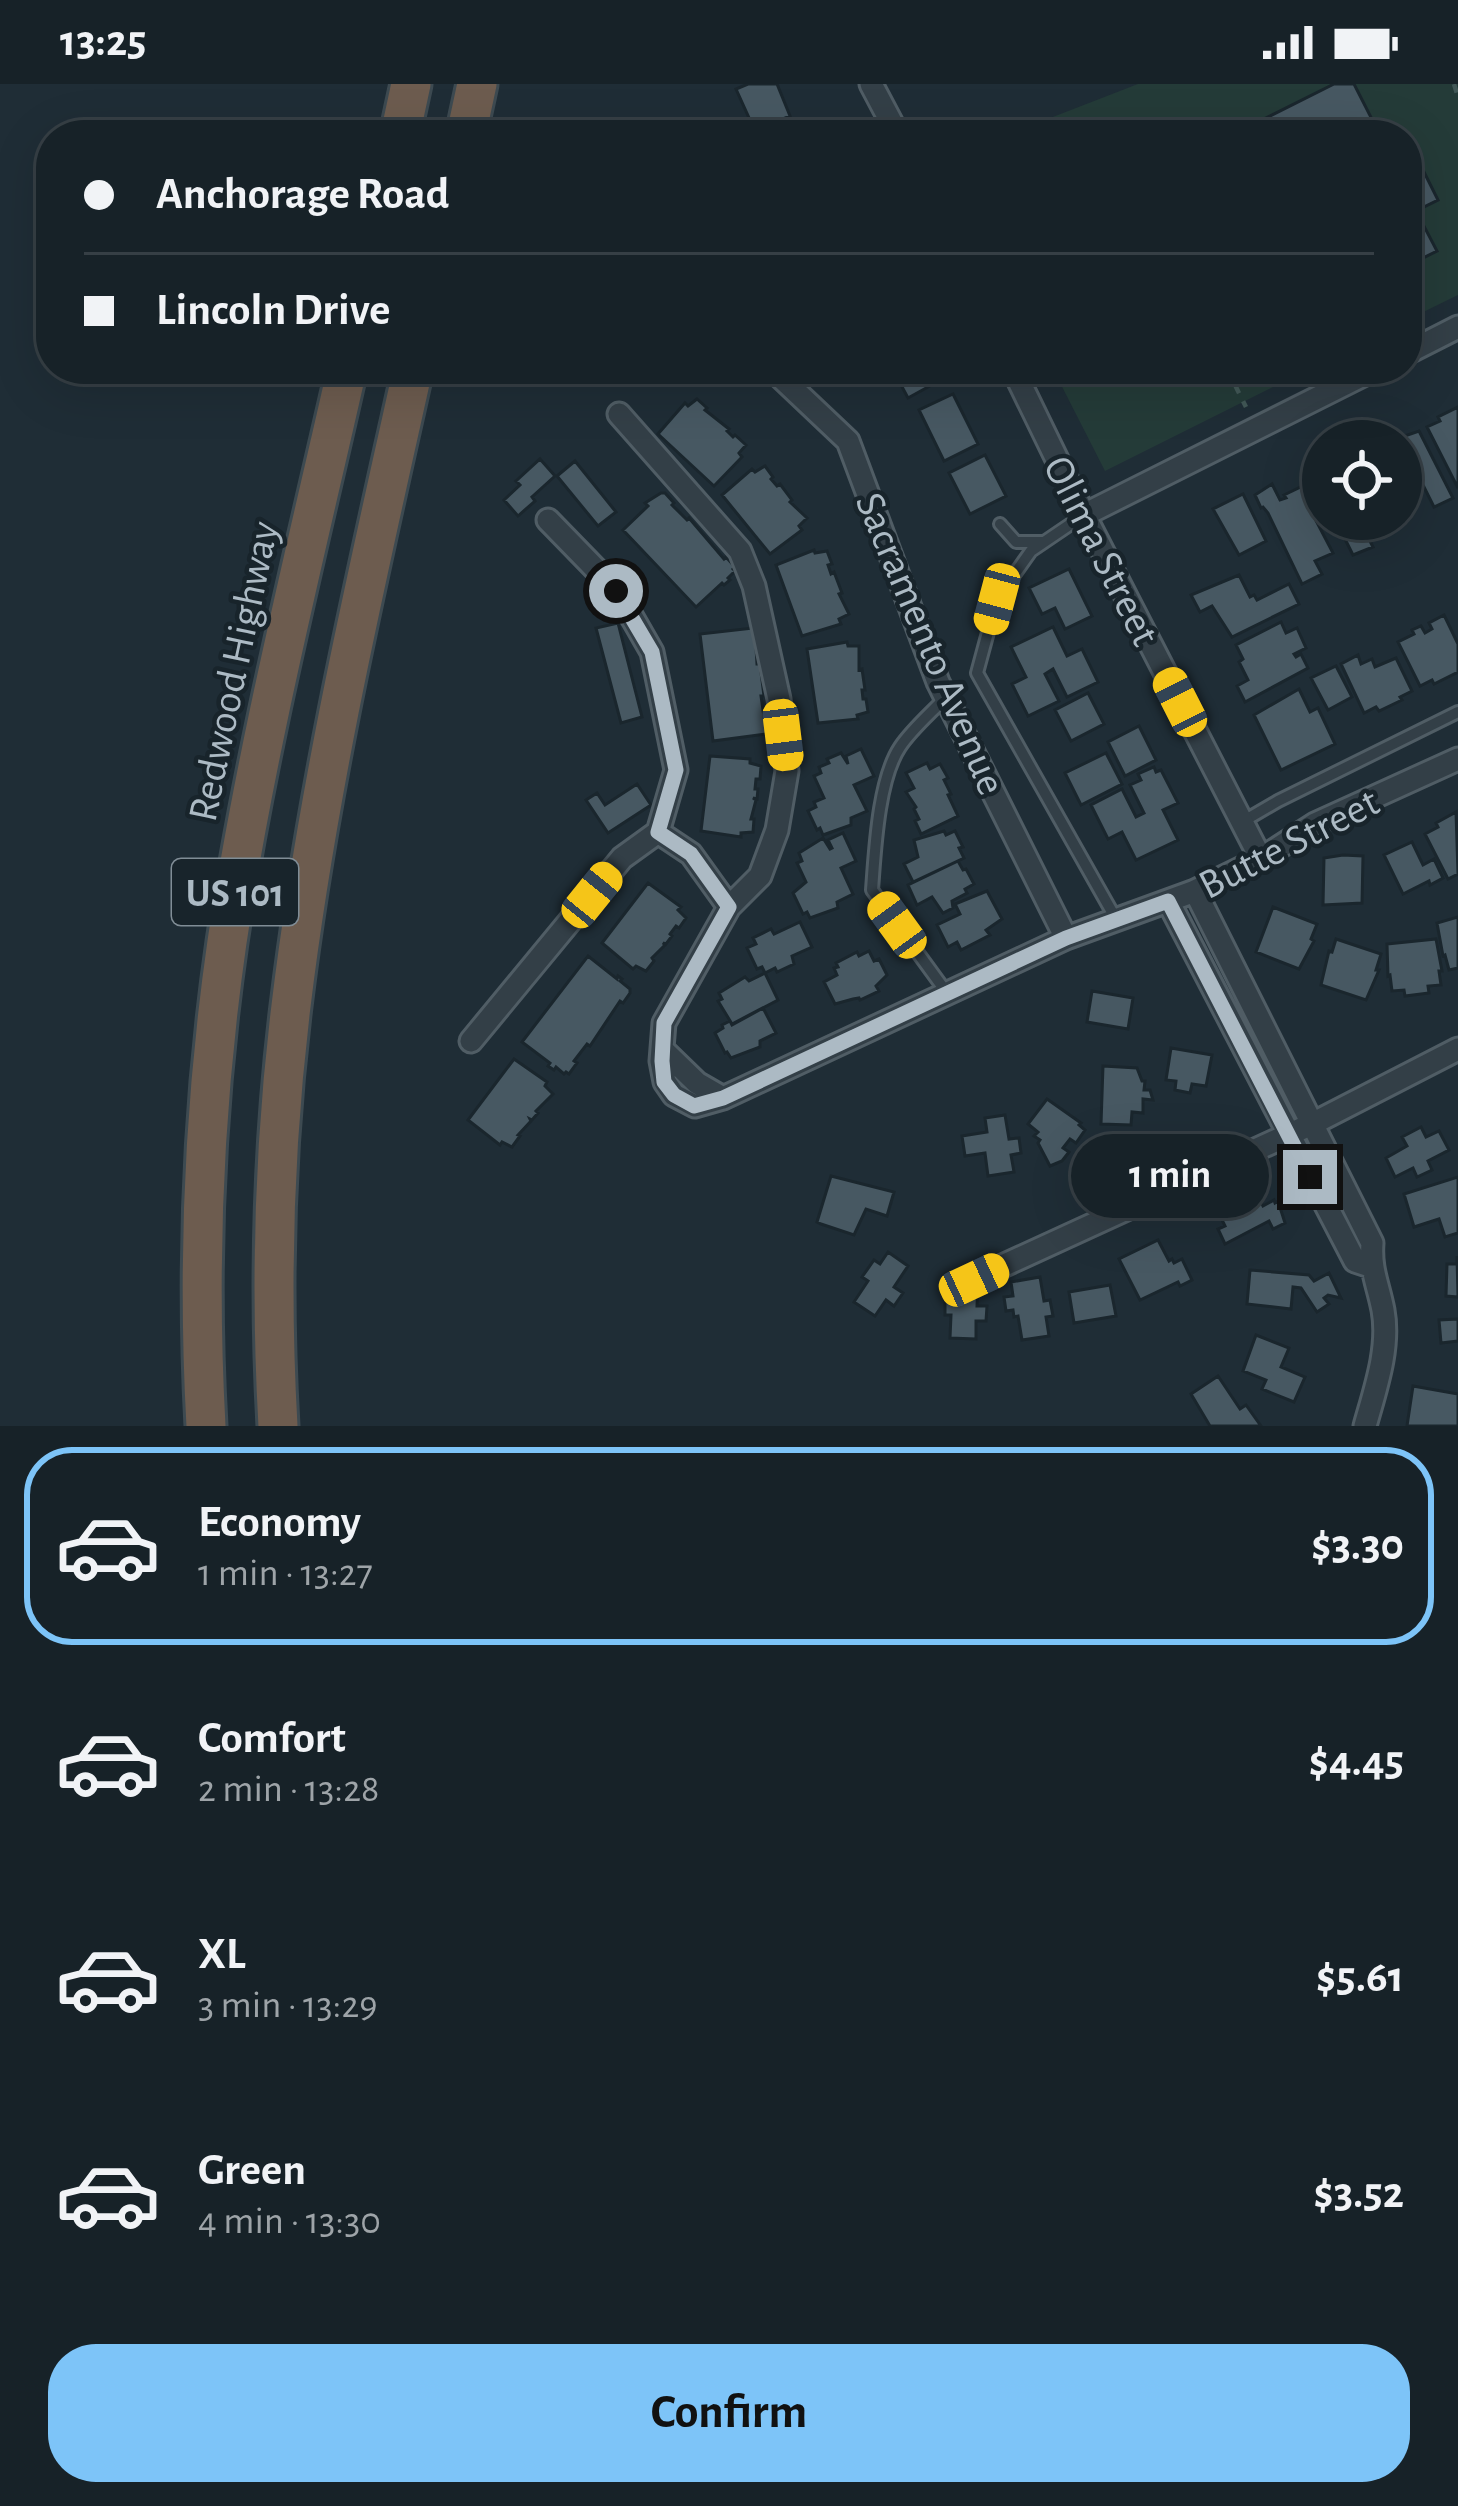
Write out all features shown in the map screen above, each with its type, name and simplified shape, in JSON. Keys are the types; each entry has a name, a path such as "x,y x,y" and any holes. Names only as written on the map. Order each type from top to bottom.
{"highway":[{"path":"403,120 411,84"},
{"path":"469,120 477,84"},
{"name":"Redwood Highway","path":"206,1426 204,1181 227,945 258,770 344,384"},
{"name":"US 101","path":"278,1426 276,1186 292,991 338,719 410,384"}],"street":[{"path":"871,84 890,120"},
{"path":"1422,345 1458,327"},
{"name":"Sacramento Avenue","path":"788,384 848,441 946,697 1066,938"},
{"name":"Olima Street","path":"1019,384 1261,859"},
{"path":"1084,515 1345,384"},
{"path":"620,414 740,550 754,586 788,771 777,830 760,876 729,907 691,854 658,832"},
{"path":"471,1041 622,858 658,832 676,770 652,652 616,591 548,520"},
{"name":"Butte Street","path":"729,907 664,1023 664,1082 674,1095 694,1106 723,1098 1066,938 1195,891 1261,859 1315,824 1458,759"},
{"path":"1195,891 1372,1243 1370,1266 1384,1313 1382,1365 1365,1426"},
{"path":"1168,901 1355,1261 1370,1266"},
{"path":"974,1280 1314,1123 1458,1049"}],"lane":[{"path":"1084,515 1031,551 997,599 977,673 1116,919"},
{"path":"1000,524 1016,542 1045,542"},
{"path":"946,697 900,746 888,770 872,890 947,993"},
{"path":"1242,822 1458,712"}],"path":[{"path":"1454,84 1458,97"},
{"path":"1234,384 1256,428"}],"green space":[{"path":"1138,84 1458,84 1458,295 1422,313 1422,120 1045,120"},
{"path":"1061,384 1279,384 1105,471"}],"building":[{"path":"777,84 790,116 750,120 736,89"},
{"path":"1334,84 1354,84 1372,120 1262,120"},
{"path":"1422,168 1438,200 1422,208"},
{"path":"1422,222 1437,251 1422,258"},
{"path":"901,384 933,384 908,398"},
{"path":"953,394 978,444 944,461 919,410"},
{"path":"697,399 746,445 739,453 742,457 714,486 658,434 685,403 688,406"},
{"path":"1458,407 1458,488 1427,427"},
{"path":"1422,437 1453,498 1434,507 1422,483"},
{"path":"985,455 1006,496 970,514 949,473"},
{"path":"540,459 555,476 518,516 504,500"},
{"path":"575,461 616,512 598,526 557,476"},
{"path":"765,466 807,518 799,526 802,530 770,554 722,495 752,469"},
{"path":"1272,484 1280,500 1302,486 1302,540 1326,540 1333,553 1315,561 1322,574 1302,584 1255,495"},
{"path":"661,493 735,567 730,580 696,607 623,530 648,506 645,503"},
{"path":"1243,494 1266,541 1239,555 1213,509"},
{"path":"1346,540 1369,540 1373,547 1353,555"},
{"path":"814,550 827,551 831,574 834,572 849,614 839,619 841,624 802,636 776,565"},
{"path":"1069,569 1092,616 1065,629 1055,608 1042,614 1029,588"},
{"path":"1239,575 1250,597 1257,600 1289,584 1299,604 1232,637 1212,606 1200,612 1191,595"},
{"path":"1444,615 1458,644 1458,672 1420,686 1398,642 1421,626 1425,633 1432,629 1429,623"},
{"path":"1281,622 1286,633 1297,628 1306,648 1294,654 1301,654 1308,668 1245,702 1237,686 1248,680 1236,645"},
{"path":"618,623 642,717 621,723 596,628"},
{"path":"1053,627 1067,656 1082,649 1098,682 1067,697 1053,669 1045,674 1059,701 1028,716 1012,684 1026,677 1011,647"},
{"path":"753,628 768,731 713,741 700,634"},
{"path":"847,642 859,646 868,712 857,715 858,719 818,723 807,649"},
{"path":"1358,655 1361,664 1372,659 1375,667 1396,658 1412,691 1379,711 1376,707 1364,713 1341,664"},
{"path":"1336,666 1352,697 1328,710 1311,678"},
{"path":"1299,689 1310,712 1318,708 1335,744 1281,770 1254,715"},
{"path":"1088,693 1104,724 1071,741 1055,710"},
{"path":"1139,726 1156,760 1125,776 1108,742"},
{"path":"861,749 874,776 854,785 867,811 851,818 851,825 823,835 808,811 824,798 814,776 829,763 827,759 841,753 848,764 846,756"},
{"path":"1106,753 1122,784 1081,805 1065,773"},
{"path":"710,756 750,759 761,766 757,799 753,798 753,832 741,833 741,837 701,831"},
{"path":"927,763 930,769 940,764 958,816 921,834 916,807 906,792 914,788 906,773"},
{"path":"1154,767 1156,772 1161,770 1178,803 1163,810 1178,840 1136,860 1122,832 1108,839 1091,805 1122,789 1136,817 1144,813 1130,785 1141,780 1138,774"},
{"path":"637,784 651,805 608,833 586,800 597,793 605,805"},
{"path":"1456,812 1458,874 1448,879 1425,834"},
{"path":"944,831 946,835 955,831 964,858 913,882 904,864 918,857 914,840"},
{"path":"843,833 856,861 841,868 853,894 837,902 838,908 810,918 793,893 806,882 797,863 802,861 799,853 823,838 830,849 828,840"},
{"path":"1412,842 1423,865 1434,859 1443,878 1403,894 1384,855"},
{"path":"1363,856 1362,903 1323,905 1324,858"},
{"path":"958,861 974,884 965,889 967,893 943,913 932,897 917,905 908,885"},
{"path":"648,883 681,907 678,910 686,918 646,971 633,969 602,943"},
{"path":"987,891 1002,919 986,930 990,935 961,950 957,942 948,947 937,925 960,914 955,904"},
{"path":"1273,907 1317,924 1299,969 1256,952"},
{"path":"1458,917 1458,968 1449,970 1437,923"},
{"path":"800,922 812,947 792,956 794,964 777,972 775,968 765,973 762,967 757,969 747,948 756,944 753,938"},
{"path":"1336,939 1381,954 1366,1000 1321,985"},
{"path":"1436,939 1441,985 1428,986 1429,993 1405,996 1404,990 1392,991 1387,944"},
{"path":"869,951 887,975 876,986 879,991 835,1004 824,982 837,975 836,963"},
{"path":"588,956 622,979 630,993 574,1061 569,1074 564,1074 522,1042"},
{"path":"765,973 778,1000 732,1024 718,1001 722,999 719,993 745,977 749,981"},
{"path":"1092,991 1133,998 1128,1029 1087,1022"},
{"path":"763,1008 776,1033 760,1041 760,1047 731,1058 715,1033 722,1025 730,1021 732,1025"},
{"path":"1171,1048 1212,1055 1206,1086 1192,1084 1190,1093 1175,1090 1176,1081 1166,1080"},
{"path":"514,1059 547,1082 553,1094 512,1147 500,1145 468,1120"},
{"path":"1103,1066 1137,1068 1145,1081 1144,1090 1150,1090 1153,1100 1143,1099 1143,1113 1132,1112 1131,1125 1101,1124"},
{"path":"1047,1099 1085,1130 1076,1143 1070,1139 1063,1148 1069,1152 1062,1161 1050,1166 1034,1136 1038,1132 1028,1124"},
{"path":"1005,1115 1009,1139 1019,1138 1021,1153 1011,1155 1014,1172 988,1176 985,1153 965,1156 962,1136 987,1132 985,1118"},
{"path":"1421,1127 1426,1137 1439,1131 1449,1150 1428,1161 1432,1170 1417,1177 1413,1168 1395,1177 1386,1158 1407,1146 1402,1137"},
{"path":"831,1176 894,1192 887,1216 866,1209 854,1235 817,1222"},
{"path":"1458,1177 1458,1233 1445,1237 1439,1219 1414,1227 1404,1194"},
{"path":"1231,1189 1236,1200 1255,1190 1263,1206 1278,1201 1285,1223 1273,1229 1269,1221 1225,1244 1218,1229 1225,1226 1212,1199"},
{"path":"1158,1240 1169,1261 1182,1259 1192,1280 1140,1300 1119,1259"},
{"path":"888,1252 908,1266 894,1287 903,1293 894,1306 886,1300 875,1316 854,1302 868,1281 862,1277 874,1260 880,1264"},
{"path":"1457,1256 1458,1297 1446,1296 1447,1264 1457,1264"},
{"path":"1250,1270 1309,1275 1314,1281 1329,1273 1341,1298 1328,1295 1324,1298 1329,1304 1317,1312 1301,1288 1293,1287 1291,1309 1247,1304"},
{"path":"1040,1277 1044,1301 1050,1300 1053,1316 1046,1317 1049,1336 1022,1340 1018,1316 1014,1317 1013,1310 1006,1311 1004,1297 1013,1296 1011,1282"},
{"path":"952,1280 978,1281 977,1306 987,1306 986,1321 976,1321 976,1339 950,1338 945,1294 951,1294"},
{"path":"1110,1285 1116,1316 1074,1323 1069,1292"},
{"path":"1458,1319 1458,1341 1441,1343 1439,1320"},
{"path":"1256,1335 1289,1348 1281,1367 1305,1377 1294,1402 1262,1389 1266,1380 1243,1371"},
{"path":"1218,1376 1240,1409 1246,1405 1261,1426 1210,1426 1191,1394"},
{"path":"1413,1386 1458,1394 1458,1426 1407,1426"}],"route":[{"path":"616,591 652,652 676,770 658,832 691,854 729,907 664,1023 664,1082 674,1095 694,1106 723,1098 1066,938 1168,901 1310,1177"}]}
